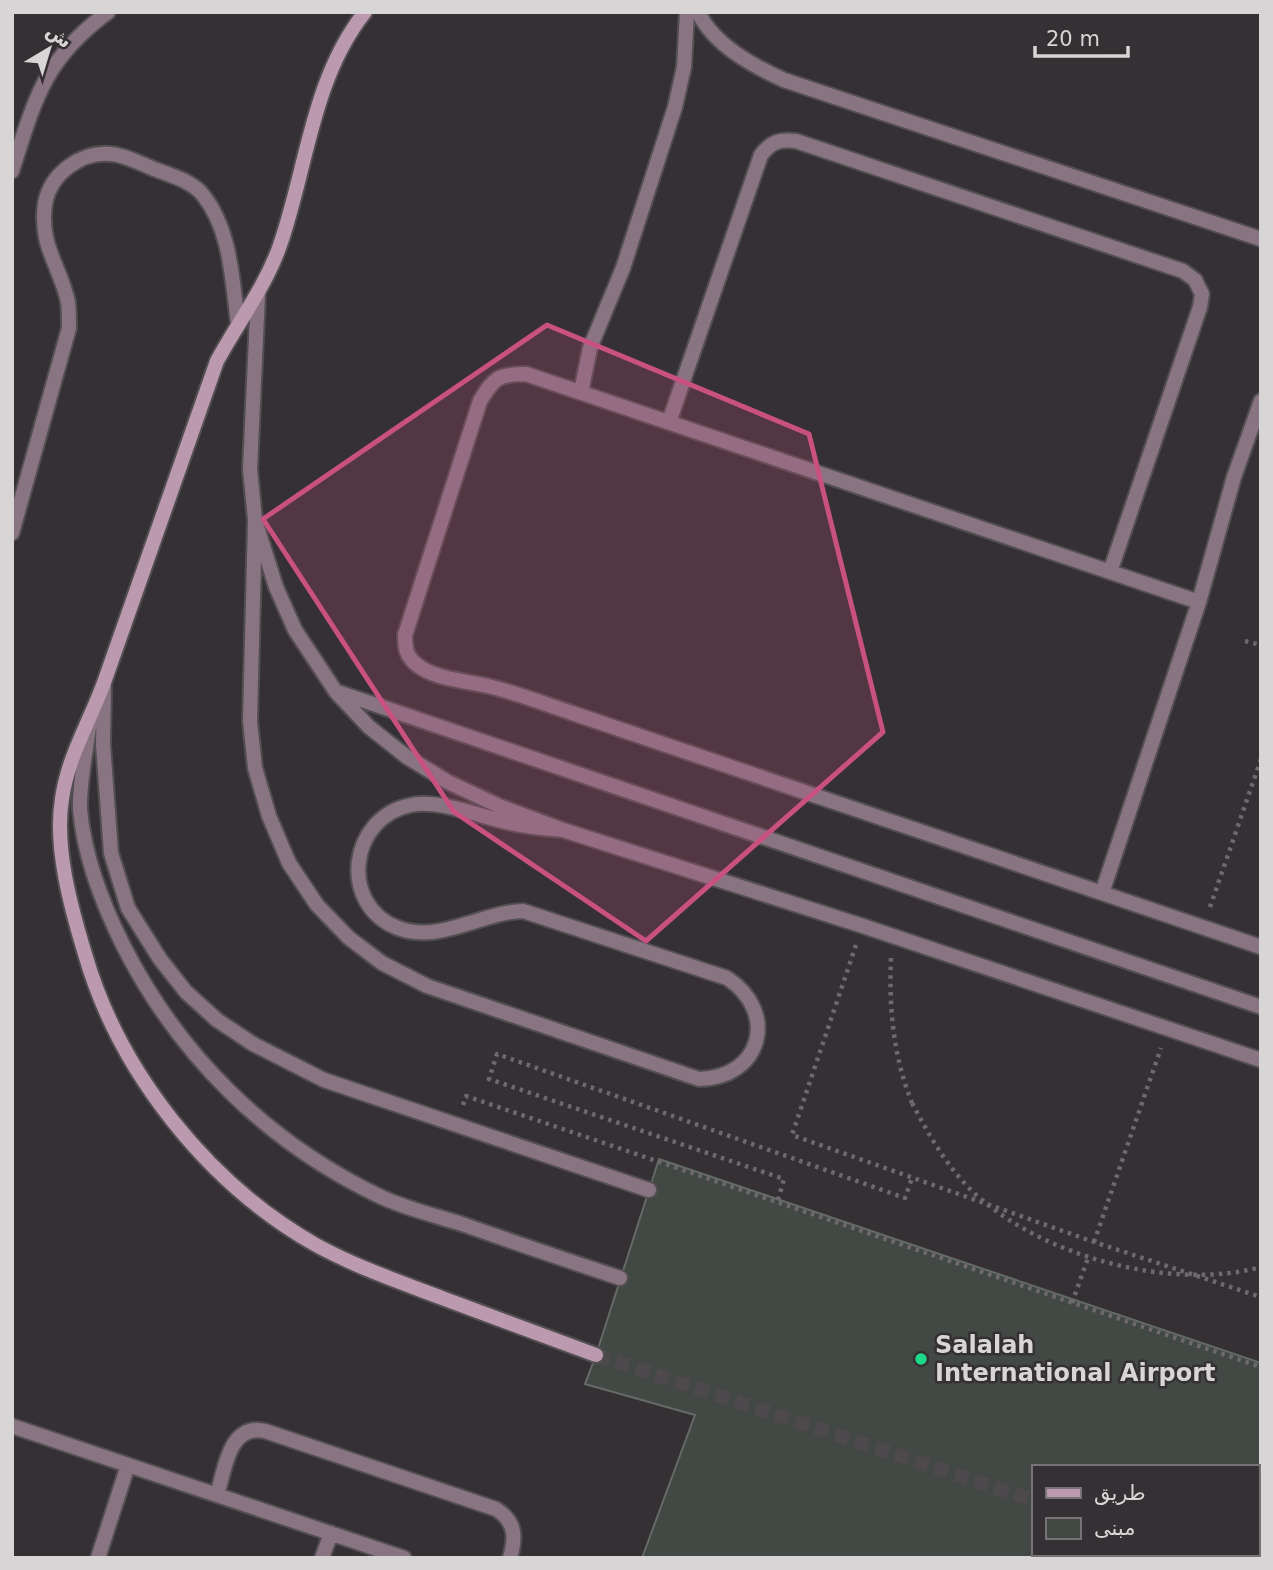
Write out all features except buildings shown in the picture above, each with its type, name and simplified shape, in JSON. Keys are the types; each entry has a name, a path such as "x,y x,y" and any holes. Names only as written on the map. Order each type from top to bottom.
{"street":[{"path":"365,12 330,72 311,128 294,203 278,251 258,294 217,361 104,683 71,758 61,801 61,839 72,909 92,977 121,1042 159,1102 204,1156 256,1204 315,1244 380,1275 596,1354"}],"lane":[{"path":"12,171 38,91 58,58 84,30 108,12"},
{"path":"581,392 590,348 623,268 675,107 684,67 687,12"},
{"path":"698,12 725,45 754,67 784,80 1261,239"},
{"path":"669,422 761,155 769,144 782,139 796,141 1183,271 1195,280 1202,294 1200,307 1110,572"},
{"path":"12,533 69,328 68,302 48,251 43,224 46,201 54,181 68,167 90,155 113,154 184,180 202,193 216,216 226,243 238,323"},
{"path":"258,294 250,469 255,520 250,721 255,768 269,816 289,863 317,905 349,938 371,955 427,986 699,1079 715,1079 731,1073 744,1063 754,1049 758,1033 757,1016 751,1000 741,987 727,978 523,911 418,933 397,928 379,917 372,909 358,881 358,860 364,840 376,823 392,811 412,804 435,805 511,824 563,830"},
{"path":"1199,602 581,392 526,374 510,374 492,382 480,401 405,635 405,648 418,667 572,713 1261,947"},
{"path":"1102,893 1199,602 1234,477 1261,401"},
{"path":"255,520 276,587 295,630 337,692 369,727 407,757 448,782 499,806 563,830 863,926 1261,1060"},
{"path":"104,683 103,744 111,853 128,908 160,959 186,992 217,1020 253,1044 324,1080 649,1190"},
{"path":"337,692 1261,1007"},
{"path":"90,715 80,808 89,859 109,917 161,1011 196,1058 236,1100 281,1138 330,1170 382,1197 620,1278"},
{"path":"109,917 128,908"},
{"path":"12,1426 331,1533 382,1554 404,1558"},
{"path":"217,1495 236,1438 255,1429 265,1431 496,1509 506,1515 512,1524 515,1535 510,1558"},
{"path":"98,1558 128,1465"},
{"path":"322,1558 331,1533"}],"path":[{"path":"1245,641 1261,645"},
{"path":"867,949 855,945 792,1135 1094,1242 1261,1297"},
{"path":"879,953 904,962"},
{"path":"891,957 892,1032 903,1080 935,1146 969,1187 1008,1219 1039,1236 1148,1273 1194,1276 1242,1272 1261,1267"},
{"path":"1148,1044 1173,1053"},
{"path":"778,1200 784,1179 489,1079 497,1054 905,1198 912,1178"},
{"path":"457,1124 466,1096 778,1200 1261,1367"},
{"path":"1072,1303 1089,1255"}],"highlighted area":[{"path":"547,325 809,434 883,732 646,941 454,812 263,519"}],"tunnel":[{"path":"596,1355 1032,1500"},
{"path":"1202,1556 1208,1558"}],"place":[{"name":"Salalah International Airport","path":"921,1359"}]}
